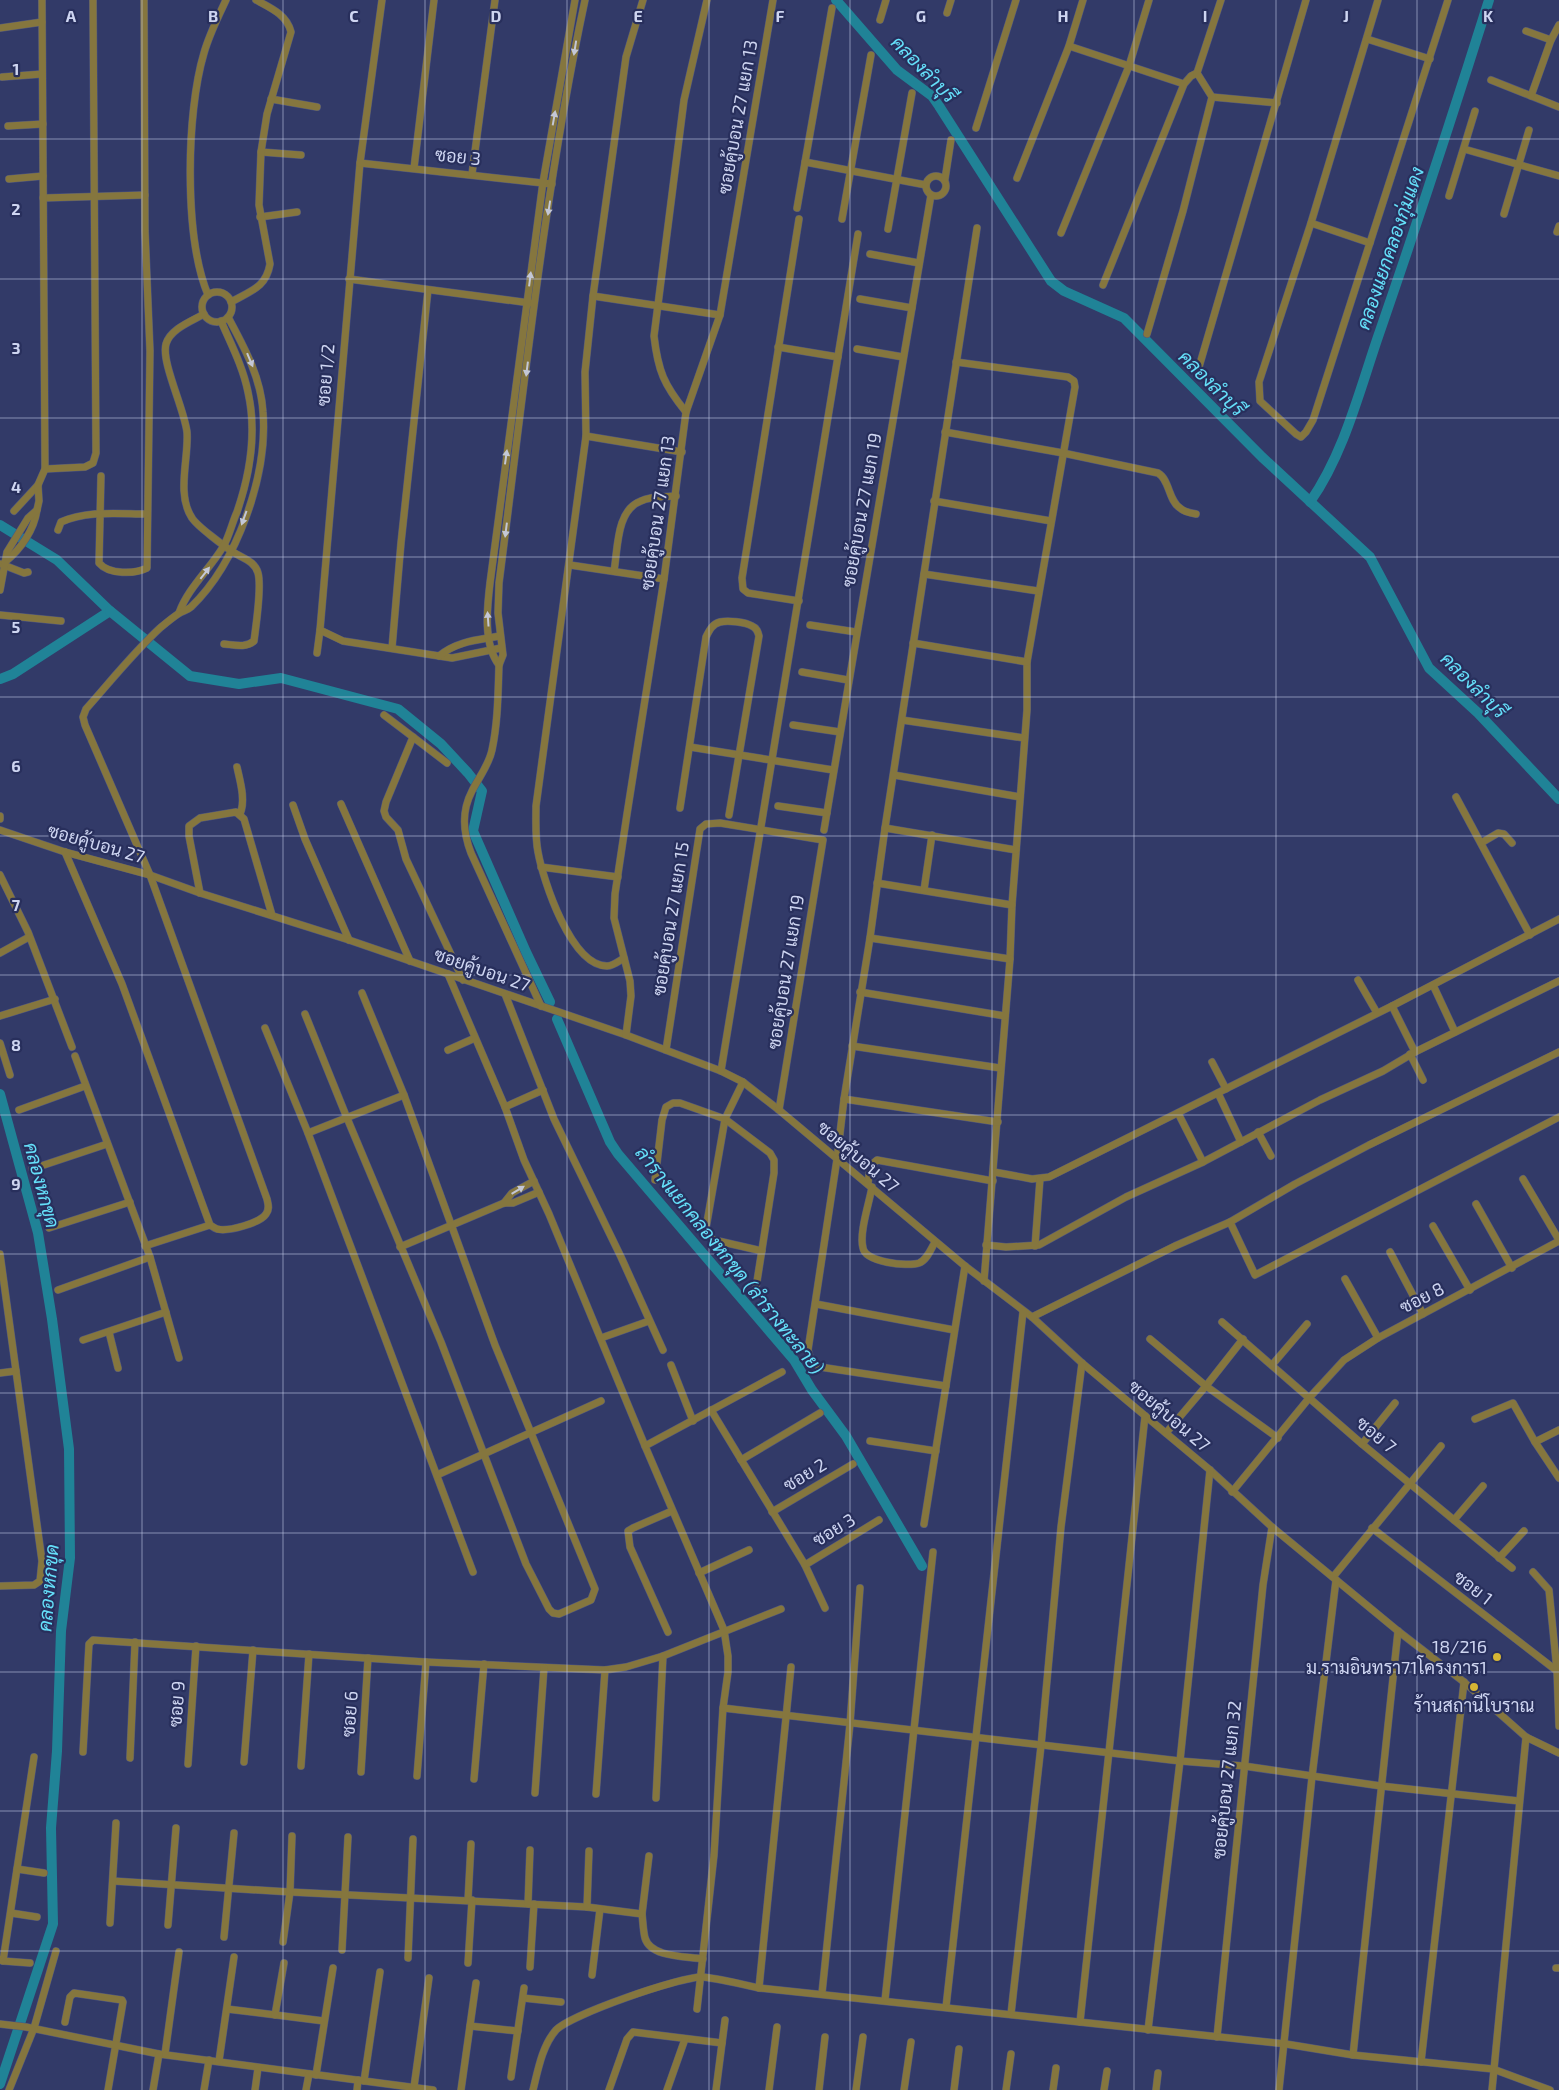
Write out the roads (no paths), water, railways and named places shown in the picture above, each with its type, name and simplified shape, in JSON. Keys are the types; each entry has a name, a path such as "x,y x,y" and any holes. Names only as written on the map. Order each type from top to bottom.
{"street":[{"path":"14,511 38,485 45,469 42,0"},
{"path":"45,469 85,468 93,463 96,453 93,0"},
{"path":"101,476 99,563 103,568 109,570 137,573 147,568 150,351 145,195 144,0"},
{"path":"208,295 198,265 191,209 194,108 204,52 226,0"},
{"path":"231,302 261,285 266,280 270,264 260,217 261,152 271,99 291,32 280,14 256,0"},
{"name":"ซอย 1/2","path":"317,653 360,163 382,0"},
{"path":"414,168 434,0"},
{"path":"472,174 495,0"},
{"path":"541,1006 466,841 463,830 464,814 471,792 484,770 492,751 498,674 502,655 497,598 543,182 575,0"},
{"path":"499,665 493,657 490,638 487,613 489,590 531,303 585,0"},
{"path":"624,958 606,966 593,962 581,952 567,931 548,890 541,867 536,836 536,806 586,436 585,372 593,296 626,57 643,0"},
{"path":"686,412 673,396 660,373 654,336 656,306 684,100 708,0"},
{"name":"ซอยคู้บอน 27 แยก 13","path":"626,1035 631,996 630,981 614,918 618,878 664,579 686,412 720,315 773,0"},
{"path":"880,20 886,0"},
{"path":"948,13 951,0"},
{"path":"976,128 1016,0"},
{"path":"1017,178 1069,46 1083,0"},
{"path":"1061,233 1129,66 1149,0"},
{"path":"1103,285 1184,84 1197,72 1221,0"},
{"path":"1199,367 1306,0"},
{"path":"1378,0 1258,392 1260,401 1296,434 1301,436 1306,432 1313,420 1448,0"},
{"path":"797,208 832,8"},
{"path":"0,28 42,22"},
{"path":"1531,96 1551,40 1559,26"},
{"path":"1526,31 1551,40"},
{"path":"1367,39 1430,59"},
{"path":"1069,46 1184,84"},
{"path":"842,219 871,54"},
{"path":"1146,334 1183,211 1212,97 1197,72"},
{"path":"2,77 42,74"},
{"path":"1491,80 1559,107"},
{"path":"888,229 912,93"},
{"path":"1212,97 1277,103"},
{"path":"271,99 317,107"},
{"path":"1449,196 1475,111"},
{"path":"8,126 43,124"},
{"path":"1504,214 1529,130"},
{"path":"945,180 940,176 933,176 928,179 927,191 931,195 938,196 944,193 947,186 945,180 951,140"},
{"path":"1464,149 1559,176"},
{"path":"261,152 301,155"},
{"path":"805,162 926,185"},
{"name":"ซอย 3","path":"360,163 552,184"},
{"path":"9,179 43,176"},
{"path":"43,198 145,195"},
{"name":"ซอยคู้บอน 27 แยก 19","path":"824,830 931,195"},
{"path":"260,217 297,212"},
{"path":"799,219 742,578 743,589 748,593 799,602"},
{"path":"1311,223 1370,243"},
{"path":"946,1386 820,1367 811,1361 808,1350 837,1159 844,1098 870,938 884,828 894,775 934,501 977,228"},
{"path":"721,1072 858,234"},
{"path":"870,254 919,263"},
{"path":"349,279 531,303"},
{"path":"392,648 401,543 428,290"},
{"path":"214,292 222,293 231,302 231,310 224,319 209,319 204,314 202,304 208,295 214,292"},
{"path":"593,296 720,315"},
{"path":"860,299 912,308"},
{"path":"204,314 183,326 168,338 165,353 187,432 184,496 192,518 232,551 253,563 258,572 260,582 254,640 250,644 244,645 224,644"},
{"path":"66,852 122,984 210,1225 217,1229 240,1227 266,1216 269,1207 150,875 85,725 83,716 86,709 160,628 179,613 190,608 214,580 232,551 258,476 263,437 262,404 250,359 224,319"},
{"path":"179,613 184,600 224,545 241,500 248,473 252,441 250,406 241,370 224,319"},
{"path":"778,347 838,357"},
{"path":"857,349 903,357"},
{"path":"956,362 1068,377 1074,381 1075,387 1027,662 1010,960 984,1281"},
{"path":"250,406 262,404"},
{"path":"945,432 1063,453 1158,473 1164,478 1177,506 1184,511 1196,514"},
{"path":"586,436 682,452"},
{"path":"248,473 258,476"},
{"path":"3,564 15,554 35,524 39,501 38,485"},
{"path":"614,571 620,531 629,508 640,501 676,496"},
{"path":"934,501 1051,521"},
{"path":"0,590 3,564 7,552 28,518 37,510"},
{"path":"58,530 61,522 72,517 101,514 147,514"},
{"path":"3,564 24,573 28,572"},
{"path":"570,565 664,579"},
{"path":"924,574 1038,591"},
{"path":"0,615 61,621"},
{"path":"680,808 706,637 711,628 719,622 731,622 752,625 757,629 759,636 730,815"},
{"path":"810,625 856,632"},
{"path":"320,630 343,641 452,658 501,648"},
{"path":"439,656 449,648 462,643 500,636"},
{"path":"913,643 1027,662"},
{"path":"802,672 848,680"},
{"path":"384,715 447,763"},
{"path":"902,720 1024,738"},
{"path":"793,725 840,732"},
{"path":"413,738 386,802 384,812 398,830 406,859 463,980"},
{"path":"690,747 833,770"},
{"path":"238,767 242,799 240,814"},
{"path":"894,775 1020,797"},
{"path":"1456,797 1530,935"},
{"path":"342,804 410,961"},
{"path":"293,805 305,839 349,940"},
{"path":"778,806 827,813"},
{"path":"200,893 188,826 200,818 230,813 240,814 244,819 272,915"},
{"name":"ซอยคู้บอน 27 แยก 15","path":"666,1050 700,828 711,822 823,840"},
{"path":"884,828 1016,850"},
{"name":"ซอยคู้บอน 27","path":"0,830 66,852 150,875 200,893 349,940 626,1035 744,1082 964,1266 1032,1317 1082,1363 1210,1470 1272,1527 1398,1631 1464,1682 1526,1737 1559,1753"},
{"path":"1481,842 1498,833 1504,834 1512,843"},
{"path":"924,890 932,836"},
{"name":"ซอยคู้บอน 27 แยก 19","path":"779,1110 823,840"},
{"path":"541,867 618,878"},
{"path":"0,875 55,999 72,1047"},
{"path":"878,883 1012,905"},
{"path":"994,1172 1040,1179 1049,1177 1392,1006 1559,919"},
{"path":"0,952 29,937"},
{"path":"870,938 1010,960"},
{"path":"448,974 506,1106 524,1160 601,1338 644,1446 724,1630 728,1656 714,1855 697,2009"},
{"path":"1358,980 1376,1013"},
{"path":"986,1245 1006,1248 1034,1246 1126,1197 1203,1162 1320,1100 1383,1071 1454,1032 1559,981"},
{"path":"1433,985 1454,1032"},
{"path":"860,992 1005,1016"},
{"path":"305,1014 441,1342 526,1564 551,1612 559,1614 591,1600 595,1589 495,1346 404,1096 362,993"},
{"path":"505,994 554,1119 621,1257 663,1350"},
{"path":"0,1016 55,999"},
{"path":"1392,1006 1423,1080"},
{"path":"265,1028 308,1133 473,1572"},
{"path":"448,1050 475,1038"},
{"path":"0,1043 10,1075"},
{"path":"852,1046 1000,1068"},
{"path":"1032,1317 1175,1246 1230,1222 1295,1184 1369,1145 1559,1052"},
{"path":"75,1056 150,1257 179,1358"},
{"path":"1212,1062 1226,1089"},
{"path":"744,1082 726,1119 706,1217 707,1235 714,1240 762,1251"},
{"path":"18,1110 85,1086"},
{"path":"506,1106 543,1090"},
{"path":"1218,1092 1241,1142"},
{"path":"308,1133 404,1096"},
{"path":"844,1098 998,1122"},
{"path":"655,1180 662,1120 666,1107 673,1103 680,1103 726,1119 770,1153 774,1160 755,1294"},
{"path":"1178,1113 1203,1162"},
{"path":"1230,1222 1255,1276 1559,1117"},
{"path":"1258,1132 1271,1156"},
{"path":"32,1169 107,1144"},
{"path":"935,1242 926,1258 916,1264 877,1260 868,1257 863,1251 862,1241 870,1186 870,1166 876,1160 993,1181"},
{"path":"1034,1246 1040,1179"},
{"path":"1523,1179 1559,1240"},
{"path":"504,1203 512,1193 534,1181"},
{"path":"400,1247 504,1203 513,1203 539,1192"},
{"path":"49,1228 130,1202"},
{"path":"1476,1204 1512,1268"},
{"path":"146,1246 210,1225"},
{"path":"1433,1226 1470,1290"},
{"name":"ซอย 8","path":"1232,1492 1310,1397 1344,1360 1378,1338 1512,1268 1559,1240"},
{"path":"1390,1252 1423,1314"},
{"path":"0,1254 43,1573 40,1581 34,1585 0,1586"},
{"path":"58,1290 150,1257"},
{"path":"924,1524 964,1266"},
{"path":"1344,1279 1378,1338"},
{"path":"816,1304 954,1330"},
{"path":"83,1340 166,1312"},
{"path":"946,2007 1023,1312"},
{"path":"601,1338 649,1321"},
{"name":"ซอย 7","path":"1222,1322 1362,1444 1512,1568"},
{"path":"1272,1365 1307,1324"},
{"path":"109,1332 118,1368"},
{"path":"1150,1339 1206,1386 1278,1438"},
{"path":"1166,1433 1206,1386 1242,1339"},
{"path":"1011,2014 1041,1746 1061,1527 1082,1363"},
{"path":"671,1365 693,1421"},
{"path":"0,1373 16,1371"},
{"path":"644,1446 782,1372"},
{"path":"436,1475 600,1401"},
{"path":"1362,1444 1396,1403"},
{"path":"1475,1419 1513,1403 1535,1442 1559,1478"},
{"path":"711,1410 805,1565 825,1608"},
{"path":"741,1460 820,1412"},
{"path":"1080,2022 1146,1416"},
{"path":"1535,1442 1559,1430"},
{"path":"870,1441 936,1451"},
{"path":"1279,2090 1286,2044 1334,1578 1372,1528 1441,1446"},
{"name":"ซอย 2","path":"772,1512 853,1464"},
{"path":"1148,2030 1180,1761 1210,1470"},
{"path":"1454,1520 1483,1486"},
{"path":"668,1632 630,1547 627,1534 633,1528 672,1511"},
{"name":"ซอย 3","path":"805,1565 879,1520"},
{"name":"ซอยคู้บอน 27 แยก 32","path":"1216,2037 1262,1585 1272,1527"},
{"name":"ซอย 1","path":"1372,1528 1557,1671"},
{"path":"1499,1558 1524,1530"},
{"path":"699,1573 749,1550"},
{"path":"885,2000 933,1552"},
{"path":"1533,1572 1549,1590 1558,1684 1559,1726"},
{"path":"822,1994 850,1724 860,1588"},
{"path":"83,1752 89,1644 93,1640 426,1662 605,1670 626,1667 663,1656 724,1630 781,1609"},
{"path":"1353,2055 1380,1786 1398,1631"},
{"path":"130,1758 135,1642"},
{"name":"ซอย 9","path":"188,1764 196,1646"},
{"path":"244,1762 254,1650"},
{"path":"301,1766 309,1654"},
{"path":"656,1798 663,1656"},
{"name":"ซอย 6","path":"361,1772 368,1658"},
{"path":"417,1776 426,1662"},
{"path":"474,1779 484,1664"},
{"path":"759,1988 792,1667"},
{"path":"535,1793 544,1668"},
{"path":"596,1794 605,1670"},
{"path":"1421,2062 1464,1682"},
{"path":"723,1708 1041,1746 1244,1766 1380,1786 1519,1802"},
{"path":"1492,2090 1492,2069 1526,1737"},
{"path":"30,1963 2,1960 34,1757"},
{"path":"110,1923 116,1823"},
{"path":"168,1925 176,1828"},
{"path":"224,1937 234,1833"},
{"path":"283,1942 290,1892 292,1836"},
{"path":"342,1950 348,1837"},
{"path":"408,1958 413,1839"},
{"path":"468,1963 471,1844"},
{"path":"530,1850 530,1967"},
{"path":"587,1907 589,1851"},
{"path":"649,1856 642,1914 645,1939 658,1952 703,1959"},
{"path":"17,1869 44,1872"},
{"path":"113,1880 290,1892 346,1893 587,1907 642,1914"},
{"path":"592,1975 600,1909"},
{"path":"10,1913 38,1917"},
{"path":"9,2090 56,1951"},
{"path":"153,2090 162,2054 179,1952"},
{"path":"219,2061 234,1957"},
{"path":"275,2015 284,1963"},
{"path":"306,2090 312,2074 324,2021 333,1968"},
{"path":"357,2090 361,2081 380,1972"},
{"path":"533,2090 539,2063 549,2040 564,2023 667,1983 701,1977 759,1988 1286,2044 1353,2055 1492,2069 1550,2090"},
{"path":"409,2088 428,1978"},
{"path":"461,2090 476,1983"},
{"path":"510,2077 524,1988"},
{"path":"66,2022 70,1997 74,1993 120,1998 123,2002 108,2090"},
{"path":"523,1998 561,2002"},
{"path":"227,2009 324,2021"},
{"path":"716,2090 725,2020"},
{"path":"2,2025 30,2028 162,2054 433,2090"},
{"path":"470,2026 518,2031"},
{"path":"769,2090 777,2027"},
{"path":"609,2090 630,2034 638,2032 722,2043"},
{"path":"856,2090 863,2036"},
{"path":"819,2090 825,2037"},
{"path":"667,2090 685,2039"},
{"path":"904,2090 911,2042"},
{"path":"954,2090 959,2049"},
{"path":"1006,2090 1011,2054"},
{"path":"204,2090 209,2060"},
{"path":"255,2090 258,2068"},
{"path":"1053,2090 1056,2068"},
{"path":"1104,2090 1107,2071"},
{"path":"1156,2090 1158,2072"}],"waterway":[{"name":"คลองลำบุรี","path":"836,0 897,70 932,96 1051,281 1064,291 1124,318 1262,457 1370,557 1429,668 1478,713 1559,799"},
{"name":"คลองแยกคลองกุ่มแดง","path":"1310,502 1333,462 1351,419 1436,166 1489,0"},
{"name":"คลองหกขุด","path":"0,525 57,560 110,611 13,674 0,679"},
{"name":"ลำรางแยกคลองหกขุด (ลำรางทะลาย)","path":"110,611 190,676 239,684 281,678 398,709 441,744 482,791 473,831 550,1002"},
{"name":"ลำรางแยกคลองหกขุด (ลำรางทะลาย)","path":"557,1019 610,1142 618,1154 794,1360 812,1390 846,1436 922,1566"},
{"name":"คลองหกขุด","path":"0,1094 38,1233 52,1319 69,1449 70,1558 61,1631 57,1751 51,1828 53,1924 0,2084"}],"place":[{"name":"18/216 ม.รามอินทรา71โครงการ1","path":"1497,1657"},
{"name":"ร้านสถานีโบราณ","path":"1474,1687"}]}
